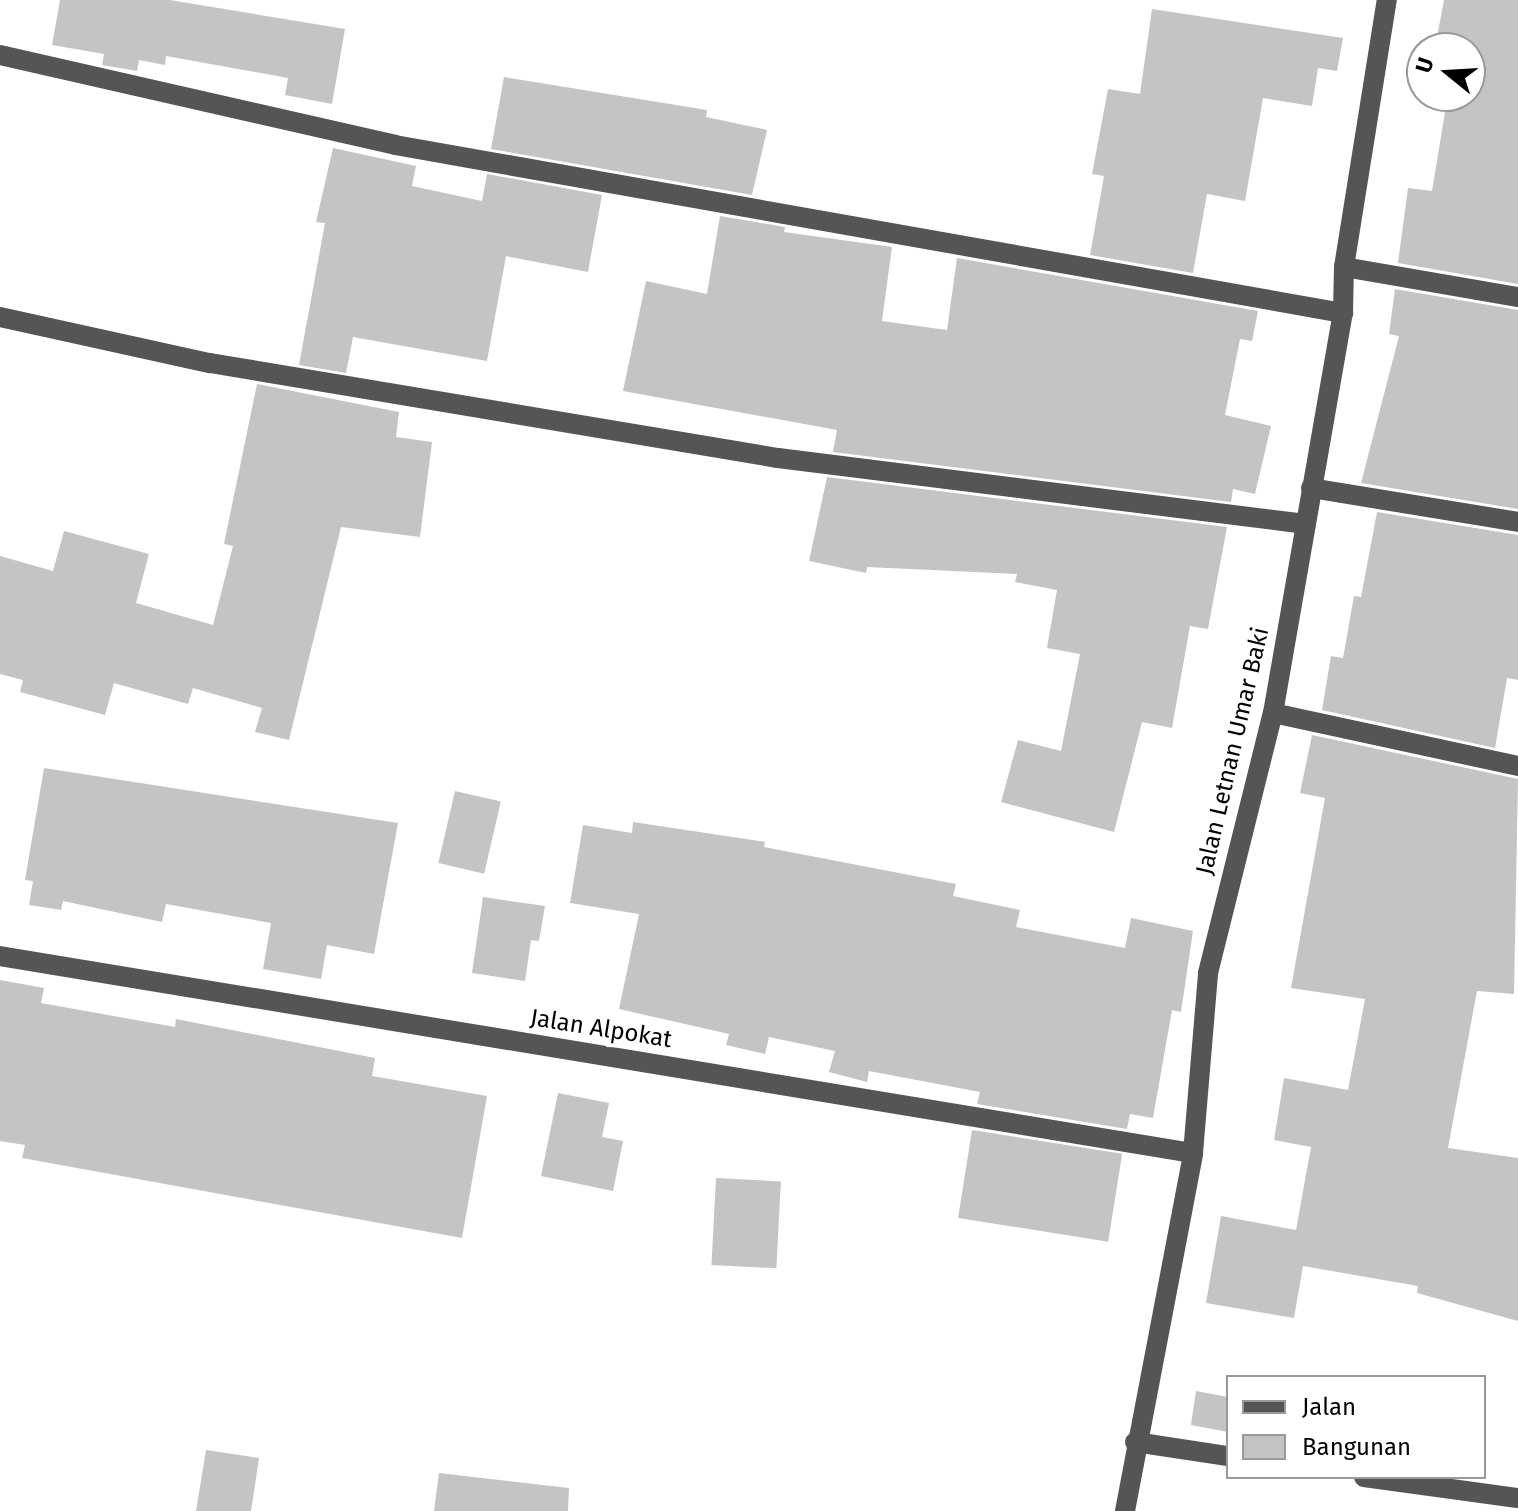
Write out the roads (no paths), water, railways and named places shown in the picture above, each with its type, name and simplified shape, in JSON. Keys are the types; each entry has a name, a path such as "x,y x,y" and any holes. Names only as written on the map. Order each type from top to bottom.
{"street":[{"name":"Jalan Letnan Umar Baki","path":"1125,1511 1135,1442 1193,1153 1208,973 1273,713 1343,313 1344,267 1387,0"},
{"path":"0,55 177,99 410,148 1343,313"},
{"path":"1344,267 1518,297"},
{"path":"0,317 210,363 778,458 1306,524"},
{"path":"1311,488 1518,522"},
{"path":"1273,713 1518,766"},
{"name":"Jalan Alpokat","path":"0,956 1193,1153"},
{"path":"1135,1442 1226,1456"},
{"path":"1379,1479 1518,1498"}]}
